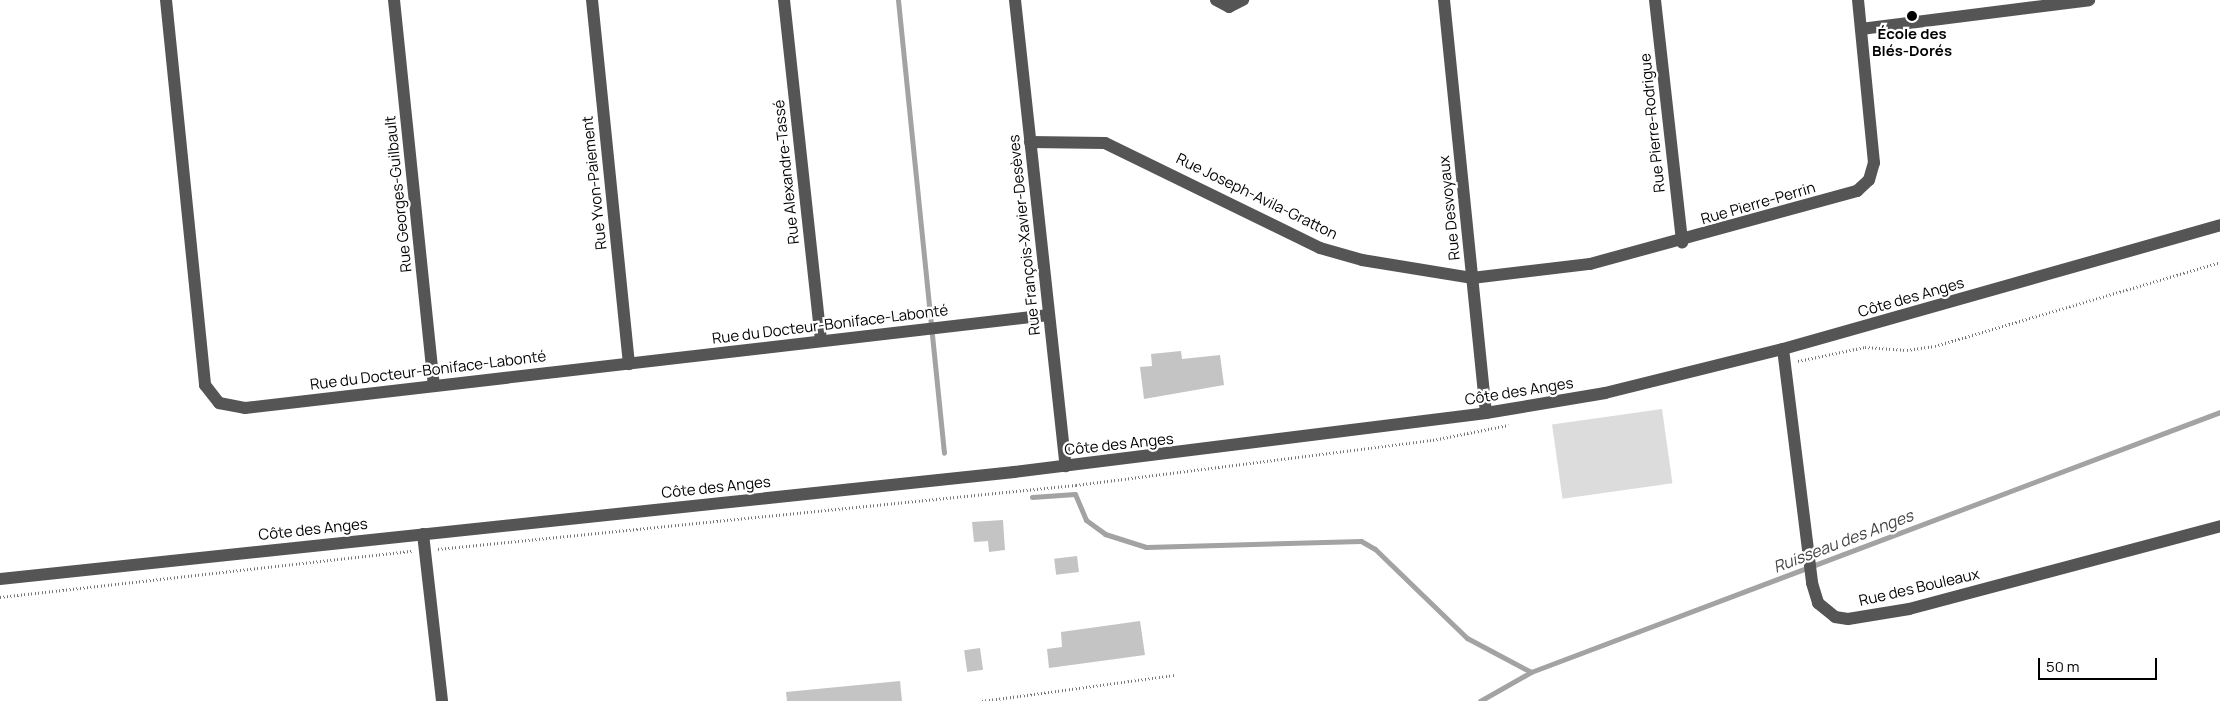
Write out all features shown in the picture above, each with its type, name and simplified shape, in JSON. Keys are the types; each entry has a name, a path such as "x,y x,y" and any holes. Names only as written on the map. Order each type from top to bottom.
{"street":[{"name":"Rue du Docteur-Boniface-Labonté","path":"166,0 210,397 230,407 245,408 434,384 629,364 1049,315"},
{"name":"Rue Georges-Guilbault","path":"394,0 434,384"},
{"name":"Rue Yvon-Paiement","path":"592,0 629,364"},
{"name":"Rue Alexandre-Tassé","path":"784,0 821,341"},
{"name":"Rue François-Xavier-Desèves","path":"1015,0 1066,466"},
{"path":"1216,0 1230,7 1243,0"},
{"name":"Rue Desvoyaux","path":"1444,0 1486,413"},
{"name":"Rue Pierre-Rodrigue","path":"1655,0 1682,242"},
{"name":"Rue Pierre-Perrin","path":"1472,278 1590,264 1682,242 1857,192 1869,180 1874,164 1858,0"},
{"path":"1861,28 2089,0"},
{"name":"Rue Joseph-Avila-Gratton","path":"1030,142 1105,142 1320,248 1362,260 1472,278"},
{"name":"Côte des Anges","path":"0,579 1066,466 1486,413 1605,393 1783,349 2220,225"},
{"name":"Rue des Bouleaux","path":"1783,349 1812,583 1818,603 1835,617 1848,619 1909,609 2220,526"},
{"path":"424,534 442,701"}],"path":[{"path":"982,701 1175,675"}],"shaded area":[{"path":"1662,409 1672,483 1563,499 1552,424"}],"building":[{"path":"1181,351 1182,359 1220,355 1224,385 1144,399 1140,367 1152,366 1151,354"},
{"path":"1003,520 1005,550 989,552 988,541 974,542 972,522"},
{"path":"1077,556 1079,572 1056,575 1054,559"},
{"path":"1140,621 1145,655 1049,668 1047,649 1062,647 1061,632"},
{"path":"980,648 983,670 967,672 964,650"},
{"path":"900,681 902,701 787,701 786,692"}],"waterway":[{"path":"898,0 944,453"},
{"name":"Ruisseau des Anges","path":"1480,701 1531,672 2220,412"},
{"path":"1032,497 1075,494 1086,520 1105,534 1146,547 1361,541 1375,549 1467,638 1531,672"}],"place":[{"name":"École des Blés-Dorés","path":"1912,16"}]}
